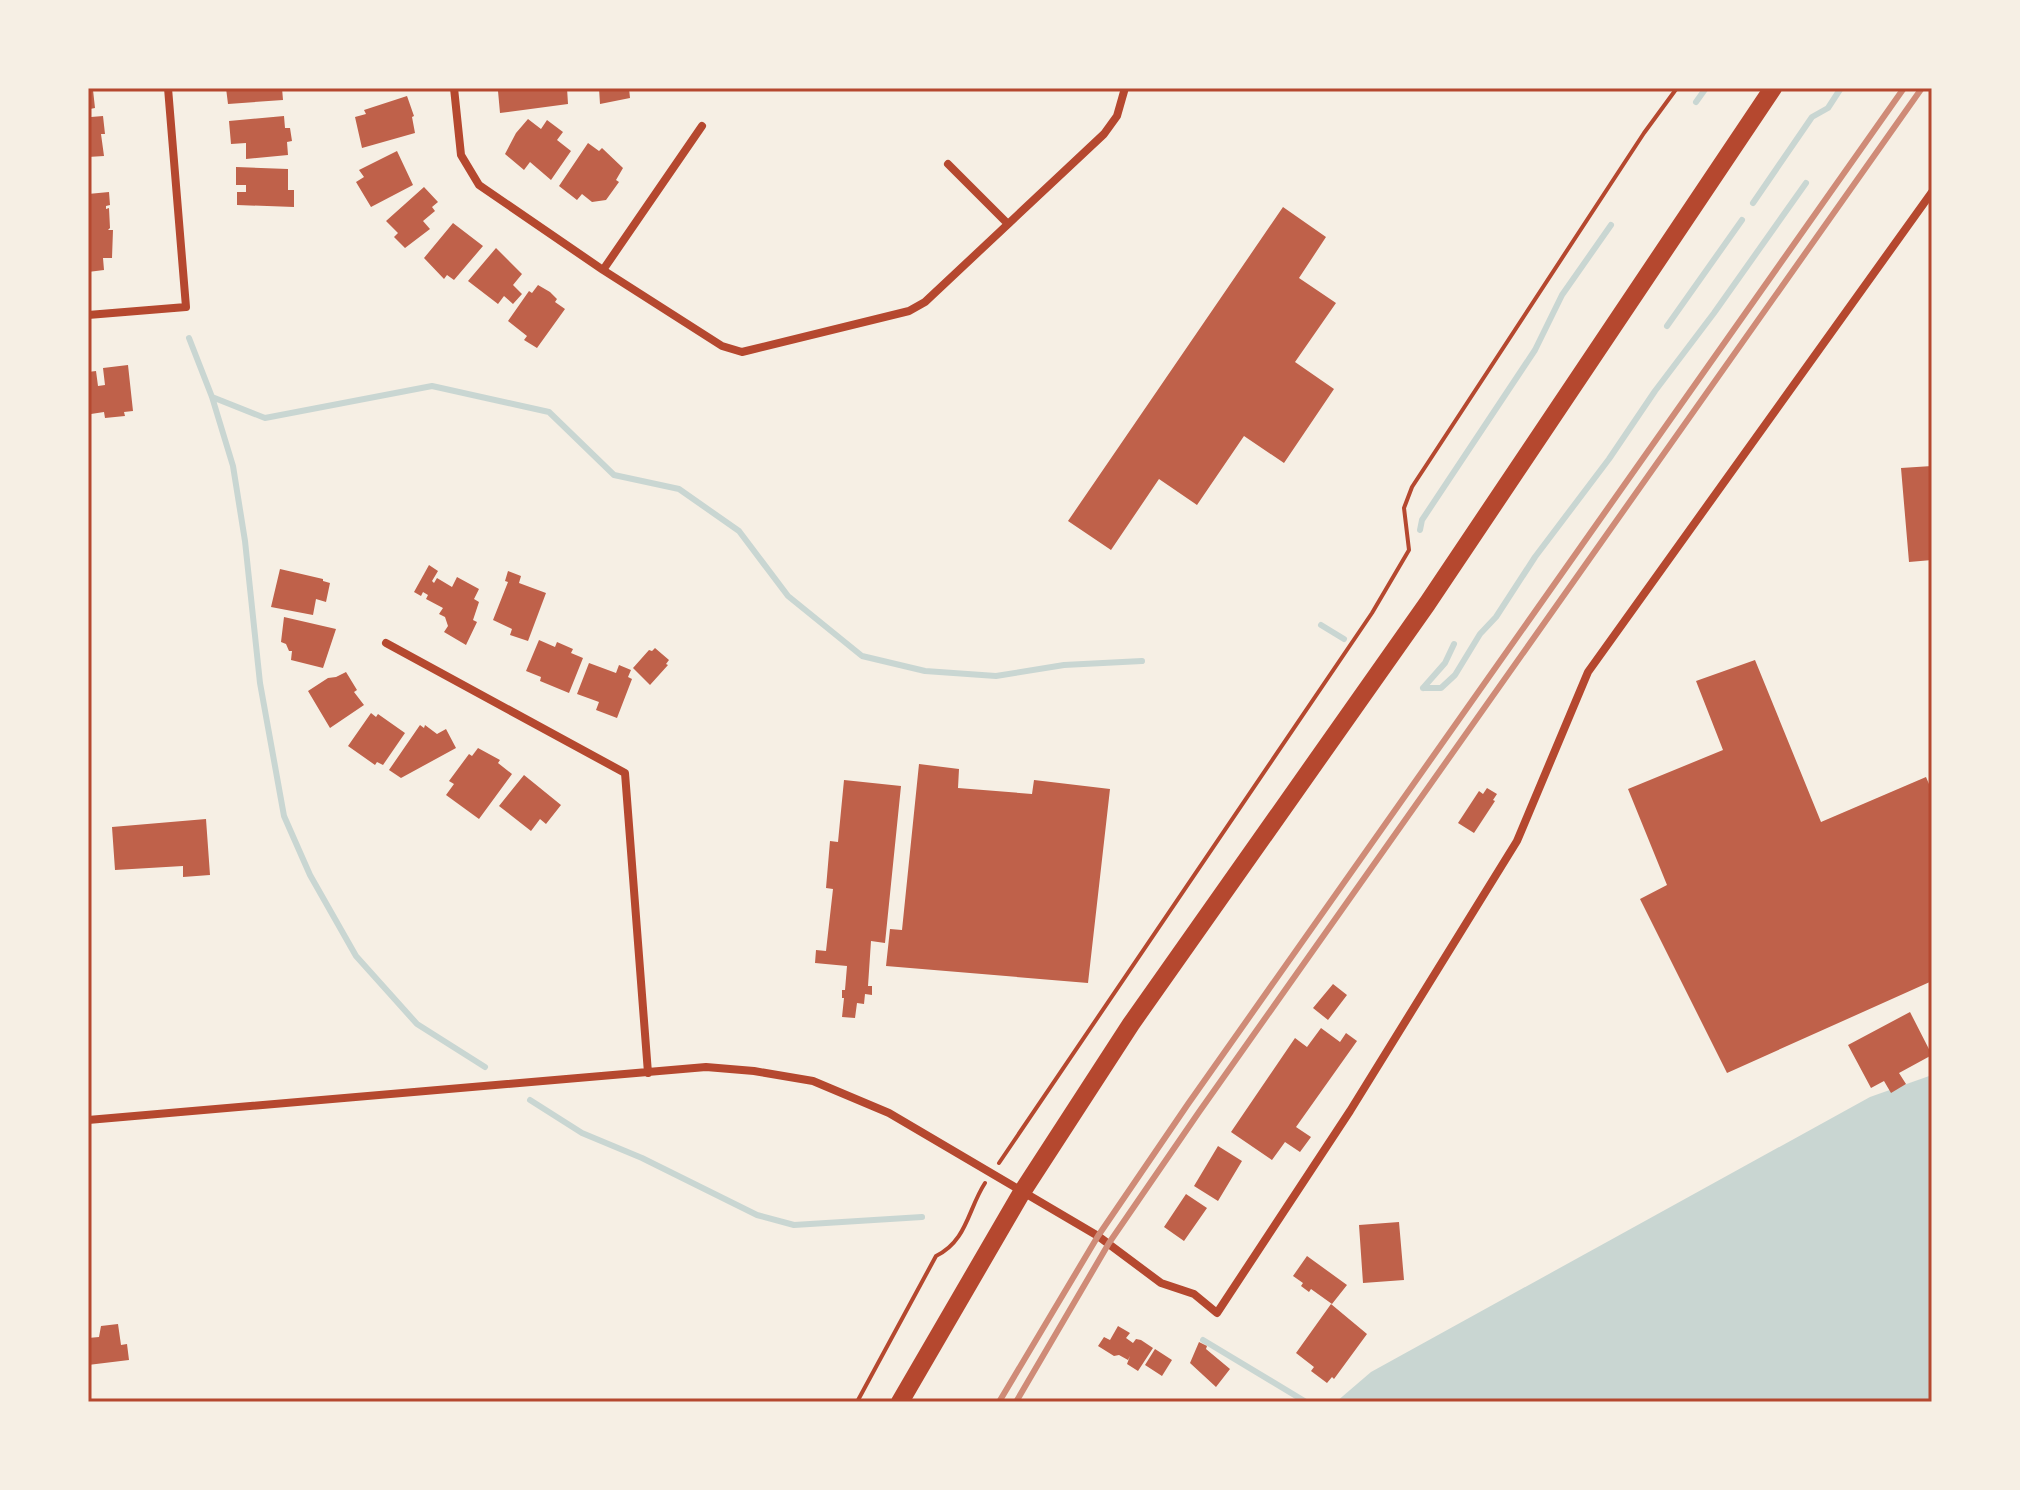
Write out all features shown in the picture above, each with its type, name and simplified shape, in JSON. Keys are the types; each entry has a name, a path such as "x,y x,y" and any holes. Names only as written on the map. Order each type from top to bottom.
{"main road":[{"path":"900,1402 1022,1192 1131,1024 1427,604 1773,88"}],"street":[{"path":"88,315 186,307 168,88"},
{"path":"454,88 461,155 479,185 603,270 731,351 753,351 909,311 933,296 1112,125 1121,107 1125,88"},
{"path":"603,270 702,126"},
{"path":"948,164 1008,224"},
{"path":"88,1120 706,1067 813,1081 889,1113 1109,1243 1161,1283 1194,1294 1217,1313 1350,1111 1517,841 1588,672 1932,192"},
{"path":"386,643 625,773 648,1073"}],"path":[{"path":"1007,1151 1372,613 1409,550 1404,508 1412,487 1644,133 1677,88"},
{"path":"857,1402 936,1256 946,1251 962,1234 973,1201"}],"shaded area":[{"path":"1932,1075 1932,1402 1336,1402 1371,1372 1870,1097"}],"building":[{"path":"226,88 282,88 283,100 228,104"},
{"path":"567,88 568,104 500,113 498,91"},
{"path":"599,88 629,88 630,98 600,104"},
{"path":"88,90 93,90 95,108 90,109 91,117 103,116 105,134 101,134 104,156 88,157"},
{"path":"407,96 414,116 415,133 362,148 355,117 366,114 364,110"},
{"path":"284,116 285,128 290,128 292,141 287,142 288,155 246,159 246,143 231,144 229,121"},
{"path":"528,119 541,129 547,120 563,132 557,140 571,151 551,180 530,162 524,170 505,154"},
{"path":"588,143 599,151 602,148 623,168 616,180 619,182 606,200 592,202 582,194 577,200 559,186"},
{"path":"397,151 413,185 371,207 356,182 364,177 359,170"},
{"path":"236,167 288,169 288,190 294,190 294,207 237,205 237,192 246,192 246,185 236,185"},
{"path":"424,187 438,202 432,207 435,211 423,221 430,229 405,248 394,237 398,233 386,221"},
{"path":"109,192 110,205 106,209 109,208 108,230 113,230 112,258 103,258 104,270 88,272 88,194"},
{"path":"1283,207 1326,237 1299,278 1336,303 1295,362 1334,389 1284,463 1244,436 1197,505 1159,479 1111,550 1068,521"},
{"path":"453,223 483,246 454,280 447,275 444,279 424,258"},
{"path":"496,248 522,274 513,285 522,294 513,304 504,296 498,304 468,281"},
{"path":"538,285 550,292 557,299 555,302 565,309 537,348 524,340 527,336 508,321 529,291 532,293"},
{"path":"128,365 133,411 124,412 125,416 105,418 104,412 91,414 88,372 96,371 98,386 105,385 103,368"},
{"path":"1932,466 1932,560 1909,562 1901,468"},
{"path":"429,565 438,571 432,581 434,583 437,578 452,587 457,577 479,589 474,599 479,602 473,620 477,622 466,645 444,632 448,626 445,617 439,614 443,608 426,599 428,595 423,592 421,596 414,592"},
{"path":"280,569 330,583 326,602 316,599 313,615 271,607"},
{"path":"508,571 521,576 519,583 546,593 528,641 510,635 512,629 493,620 508,582 505,581"},
{"path":"284,617 336,629 323,668 291,660 292,651 281,642"},
{"path":"539,640 555,647 557,642 573,649 571,653 583,658 569,693 540,681 541,677 526,671"},
{"path":"655,648 669,660 650,685 633,668 649,650"},
{"path":"1755,660 1821,822 1926,777 1932,791 1932,981 1727,1073 1640,899 1667,885 1628,789 1723,750 1696,681"},
{"path":"589,663 616,673 619,665 631,670 628,677 632,679 617,718 596,710 599,702 577,694"},
{"path":"346,672 357,690 354,692 364,705 330,728 308,691 328,678"},
{"path":"371,713 376,717 378,714 405,733 383,765 377,762 375,765 348,746"},
{"path":"420,725 437,734 446,729 456,748 401,778 389,770"},
{"path":"478,748 500,760 498,763 512,774 479,819 446,795 454,784 449,781 469,754 472,756"},
{"path":"919,764 959,769 958,788 1032,794 1034,780 1110,789 1088,983 886,966 890,929 902,930"},
{"path":"524,775 561,805 546,824 540,819 531,831 499,806"},
{"path":"844,780 901,786 885,943 871,941 868,986 872,986 872,995 865,994 864,1004 857,1003 855,1018 842,1017 842,990 845,990 847,966 815,963 816,950 826,951 833,889 826,888 830,841 838,842"},
{"path":"1487,788 1497,794 1495,801 1474,833 1458,823 1479,791 1483,794"},
{"path":"206,819 210,875 183,877 183,866 115,870 112,827"},
{"path":"1333,984 1347,995 1328,1020 1313,1008"},
{"path":"1910,1012 1932,1055 1899,1073 1906,1084 1891,1093 1884,1081 1871,1088 1848,1045"},
{"path":"1321,1028 1340,1042 1346,1033 1357,1041 1296,1127 1311,1137 1300,1152 1285,1142 1272,1160 1231,1132 1295,1038 1307,1047"},
{"path":"1218,1146 1242,1161 1218,1201 1194,1186"},
{"path":"1186,1194 1207,1208 1184,1241 1164,1227"},
{"path":"1399,1222 1404,1280 1363,1283 1359,1225"},
{"path":"1307,1256 1347,1285 1332,1304 1311,1289 1309,1292 1293,1276"},
{"path":"1331,1304 1367,1334 1334,1379 1332,1377 1327,1383 1311,1371 1314,1367 1296,1353"},
{"path":"118,1324 121,1345 127,1344 129,1360 88,1365 88,1338 99,1337 101,1326"},
{"path":"1118,1326 1130,1333 1126,1338 1133,1343 1136,1339 1141,1340 1153,1348 1138,1371 1127,1364 1130,1356 1128,1360 1114,1356 1098,1346 1104,1337 1110,1340"},
{"path":"1199,1342 1230,1369 1216,1387 1190,1363"},
{"path":"1155,1349 1172,1360 1162,1376 1145,1365"}],"waterway":[{"path":"1696,102 1706,88"},
{"path":"1753,203 1812,117 1828,108 1841,88"},
{"path":"1423,688 1441,688 1455,675 1480,634 1496,617 1535,557 1609,459 1806,183"},
{"path":"1667,326 1742,220"},
{"path":"1420,530 1422,520 1535,350 1562,295 1611,225"},
{"path":"189,338 212,397 233,466 245,541 260,683 284,816 310,875 356,956 417,1024 485,1067"},
{"path":"212,397 265,418 432,386 549,412 614,475 679,489 739,531 788,596 862,656 925,671 996,676 1064,665 1142,661"},
{"path":"1321,625 1344,639"},
{"path":"1423,688 1445,663 1454,644"},
{"path":"530,1100 582,1133 642,1158 757,1215 794,1225 922,1217"},
{"path":"1203,1340 1306,1402"}],"railway":[{"path":"999,1402 1098,1236 1188,1104 1904,88"},
{"path":"1016,1402 1109,1243 1199,1112 1922,88"}]}
